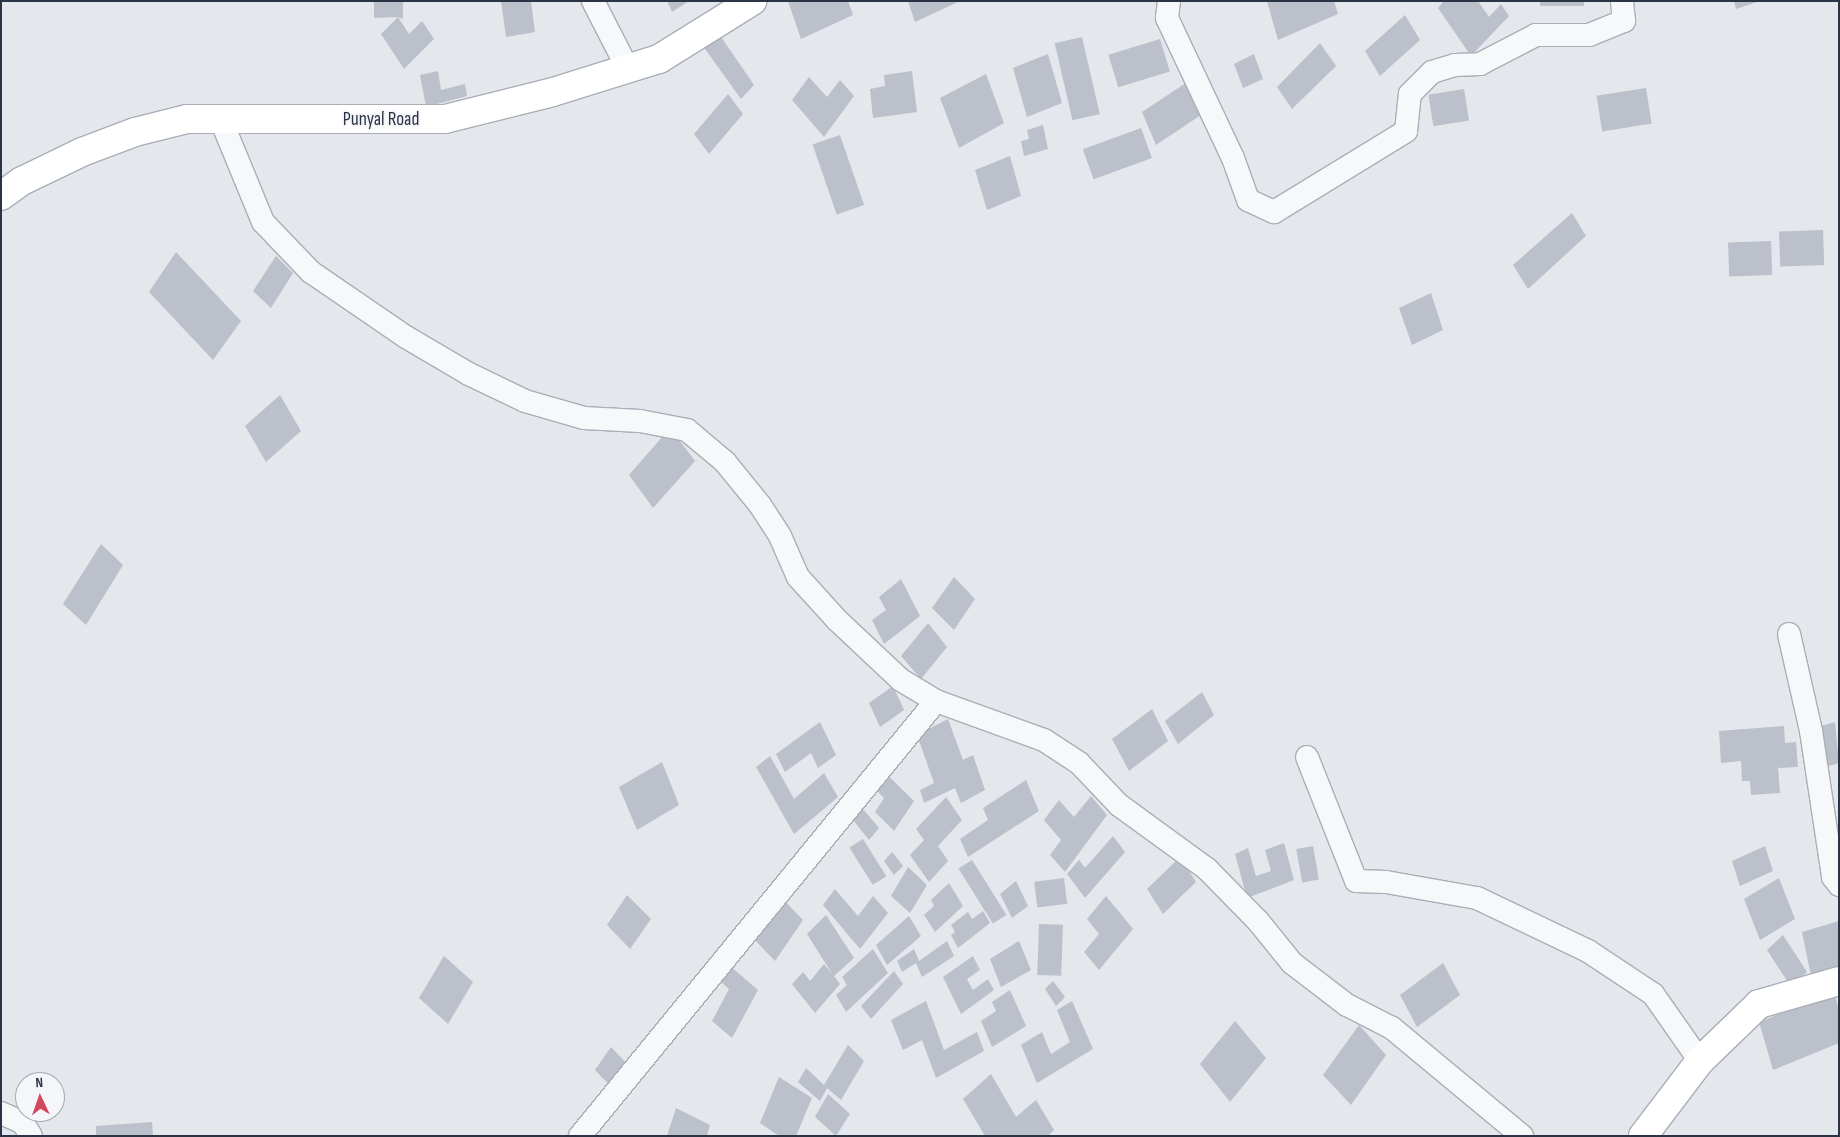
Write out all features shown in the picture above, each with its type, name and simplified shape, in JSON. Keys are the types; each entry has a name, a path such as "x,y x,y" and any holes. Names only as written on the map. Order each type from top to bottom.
{"main road":[{"name":"Punyal Road","path":"1,196 22,181 82,152 135,132 187,119 445,119 659,59 752,1"},
{"path":"1642,1136 1700,1061 1759,1004 1839,981"}],"street":[{"path":"593,1 628,69"},
{"path":"1168,1 1167,18 1233,158 1248,200 1274,212 1406,131 1410,94 1432,72 1455,65 1480,64 1536,35 1590,35 1624,21 1622,1"},
{"path":"222,120 263,222 311,272 406,337 468,374 525,401 584,418 640,421 687,430 725,462 760,505 780,536 798,577 837,620 901,680 936,702 1044,740 1079,763 1119,806 1207,868 1258,921 1292,963 1347,1005 1392,1028 1522,1136"},
{"path":"1790,634 1811,731 1833,877 1839,885"},
{"path":"580,1136 936,702"},
{"path":"1307,758 1356,881 1386,882 1477,898 1588,951 1653,994 1700,1061"},
{"path":"1,1114 23,1122 31,1136"}],"building":[{"path":"374,1 403,1 403,19 398,17 374,18"},
{"path":"501,1 531,1 535,32 506,37"},
{"path":"667,1 689,1 672,12"},
{"path":"788,1 848,1 853,15 801,39"},
{"path":"908,1 960,1 915,22"},
{"path":"1267,1 1334,1 1338,14 1278,40"},
{"path":"1444,1 1478,1 1489,17 1501,4 1509,16 1471,56 1438,8"},
{"path":"1540,1 1584,1 1584,6 1540,6"},
{"path":"1734,1 1757,1 1757,2 1736,9"},
{"path":"1405,15 1420,40 1380,76 1365,51"},
{"path":"398,17 409,34 422,21 434,39 404,69 381,34"},
{"path":"717,31 754,85 741,99 703,46"},
{"path":"1082,37 1100,114 1072,120 1055,43"},
{"path":"1160,39 1170,72 1118,87 1108,55"},
{"path":"1320,43 1336,66 1292,109 1277,87"},
{"path":"1048,54 1062,103 1027,117 1013,68"},
{"path":"1254,54 1263,79 1243,88 1234,64"},
{"path":"438,71 441,90 465,84 467,96 426,107 420,75"},
{"path":"912,71 917,112 873,118 870,89 885,86 884,75"},
{"path":"986,74 1004,123 959,148 940,98"},
{"path":"809,77 827,97 840,80 854,96 824,137 792,100"},
{"path":"1186,83 1201,115 1156,145 1142,112"},
{"path":"1646,88 1652,124 1602,131 1597,96"},
{"path":"1464,89 1469,121 1433,126 1428,95"},
{"path":"728,94 743,114 709,154 694,134"},
{"path":"1043,125 1048,149 1024,156 1021,141 1029,139 1027,130"},
{"path":"1141,128 1152,158 1094,179 1083,149"},
{"path":"840,135 864,205 837,214 813,144"},
{"path":"1010,156 1021,196 987,210 975,170"},
{"path":"1572,213 1586,236 1528,289 1513,265"},
{"path":"1823,230 1824,265 1780,267 1779,232"},
{"path":"1771,241 1772,275 1729,276 1728,243"},
{"path":"176,252 241,321 213,360 149,292"},
{"path":"276,256 293,273 271,308 253,291"},
{"path":"1431,293 1443,330 1412,345 1399,308"},
{"path":"280,395 301,431 266,462 245,426"},
{"path":"670,428 695,461 653,508 629,475"},
{"path":"101,544 123,565 86,625 63,604"},
{"path":"954,577 975,599 954,630 932,608"},
{"path":"901,579 920,616 884,644 872,620 886,610 879,597"},
{"path":"928,623 947,647 921,679 901,656"},
{"path":"893,686 904,710 880,727 869,703"},
{"path":"1202,692 1214,715 1178,744 1165,721"},
{"path":"1152,709 1168,741 1129,771 1112,739"},
{"path":"948,719 963,760 973,755 985,790 961,803 955,788 924,803 920,790 934,783 917,735"},
{"path":"820,722 836,755 818,768 811,753 785,772 776,754"},
{"path":"1835,722 1839,763 1825,767 1817,727"},
{"path":"1784,726 1785,743 1796,742 1798,767 1778,768 1780,793 1751,795 1750,781 1742,781 1741,761 1721,763 1719,731"},
{"path":"770,756 794,799 824,773 838,797 794,834 756,767"},
{"path":"662,762 679,805 637,830 619,787"},
{"path":"875,763 914,801 894,831 875,812 884,798 865,779"},
{"path":"1026,780 1039,811 968,857 960,839 988,820 983,808"},
{"path":"1091,796 1107,815 1065,872 1050,855 1061,840 1044,820 1059,800 1074,817"},
{"path":"946,797 962,820 938,846 948,861 929,882 910,855 924,840 916,829"},
{"path":"863,809 879,828 869,840 853,820"},
{"path":"1113,836 1125,852 1085,898 1067,874 1079,860 1085,868"},
{"path":"863,839 886,876 873,885 849,847"},
{"path":"1284,843 1294,880 1247,898 1235,854 1248,848 1256,876 1271,871 1265,850"},
{"path":"1313,846 1319,879 1302,882 1296,849"},
{"path":"1765,846 1773,871 1740,886 1732,861"},
{"path":"892,852 903,866 894,875 884,861"},
{"path":"1180,857 1196,882 1163,914 1147,889"},
{"path":"972,860 1006,915 993,924 958,868"},
{"path":"908,867 927,885 910,913 891,896"},
{"path":"1064,878 1067,904 1037,907 1034,882"},
{"path":"1779,878 1795,919 1760,940 1744,899"},
{"path":"1016,881 1028,906 1012,918 1000,894"},
{"path":"949,883 963,906 935,932 924,915 934,906 931,900"},
{"path":"835,889 858,916 873,896 888,913 860,949 823,905"},
{"path":"627,895 651,919 630,949 607,925"},
{"path":"779,895 803,920 775,961 751,936"},
{"path":"1106,896 1133,929 1099,970 1084,952 1099,934 1087,919"},
{"path":"983,911 990,923 958,948 951,935 955,932 951,925 968,912 972,919"},
{"path":"826,915 854,958 834,976 840,984 815,1013 792,984 803,972 810,981 824,964 833,975 807,934"},
{"path":"909,916 921,936 887,965 876,945"},
{"path":"1839,921 1839,969 1811,976 1802,932"},
{"path":"1039,924 1063,925 1061,976 1037,975"},
{"path":"1783,935 1807,972 1791,987 1767,950"},
{"path":"947,941 954,956 922,977 916,963 902,972 897,961 914,949 919,961"},
{"path":"1019,941 1031,970 1001,987 990,959"},
{"path":"873,949 888,973 846,1012 836,995 847,985 842,977"},
{"path":"716,954 758,990 732,1038 712,1021 729,989 707,970"},
{"path":"444,956 473,982 448,1024 419,998"},
{"path":"973,956 980,970 967,979 973,990 988,979 994,990 961,1014 943,977"},
{"path":"1443,963 1460,995 1417,1027 1400,995"},
{"path":"894,971 903,984 871,1019 861,1006"},
{"path":"1053,981 1065,997 1056,1006 1045,989"},
{"path":"1010,990 1026,1026 992,1047 981,1021 996,1011 992,1002"},
{"path":"1834,992 1839,1010 1839,1043 1773,1070 1759,1022"},
{"path":"926,1001 944,1050 977,1032 984,1051 936,1078 922,1040 903,1050 891,1020"},
{"path":"1072,1001 1093,1049 1037,1083 1021,1045 1042,1032 1051,1054 1070,1042 1057,1010"},
{"path":"1235,1021 1266,1058 1230,1102 1200,1064"},
{"path":"1359,1025 1386,1055 1351,1105 1323,1075"},
{"path":"848,1045 864,1061 841,1100 827,1088 820,1101 798,1082 806,1068 824,1085"},
{"path":"611,1047 629,1066 613,1089 595,1070"},
{"path":"991,1074 1016,1117 1036,1100 1054,1130 1048,1136 985,1136 963,1099"},
{"path":"779,1077 812,1098 796,1136 779,1136 760,1123"},
{"path":"828,1094 850,1114 836,1136 815,1117"},
{"path":"676,1108 710,1125 707,1136 667,1136"},
{"path":"152,1122 153,1136 96,1136 96,1126"}]}
